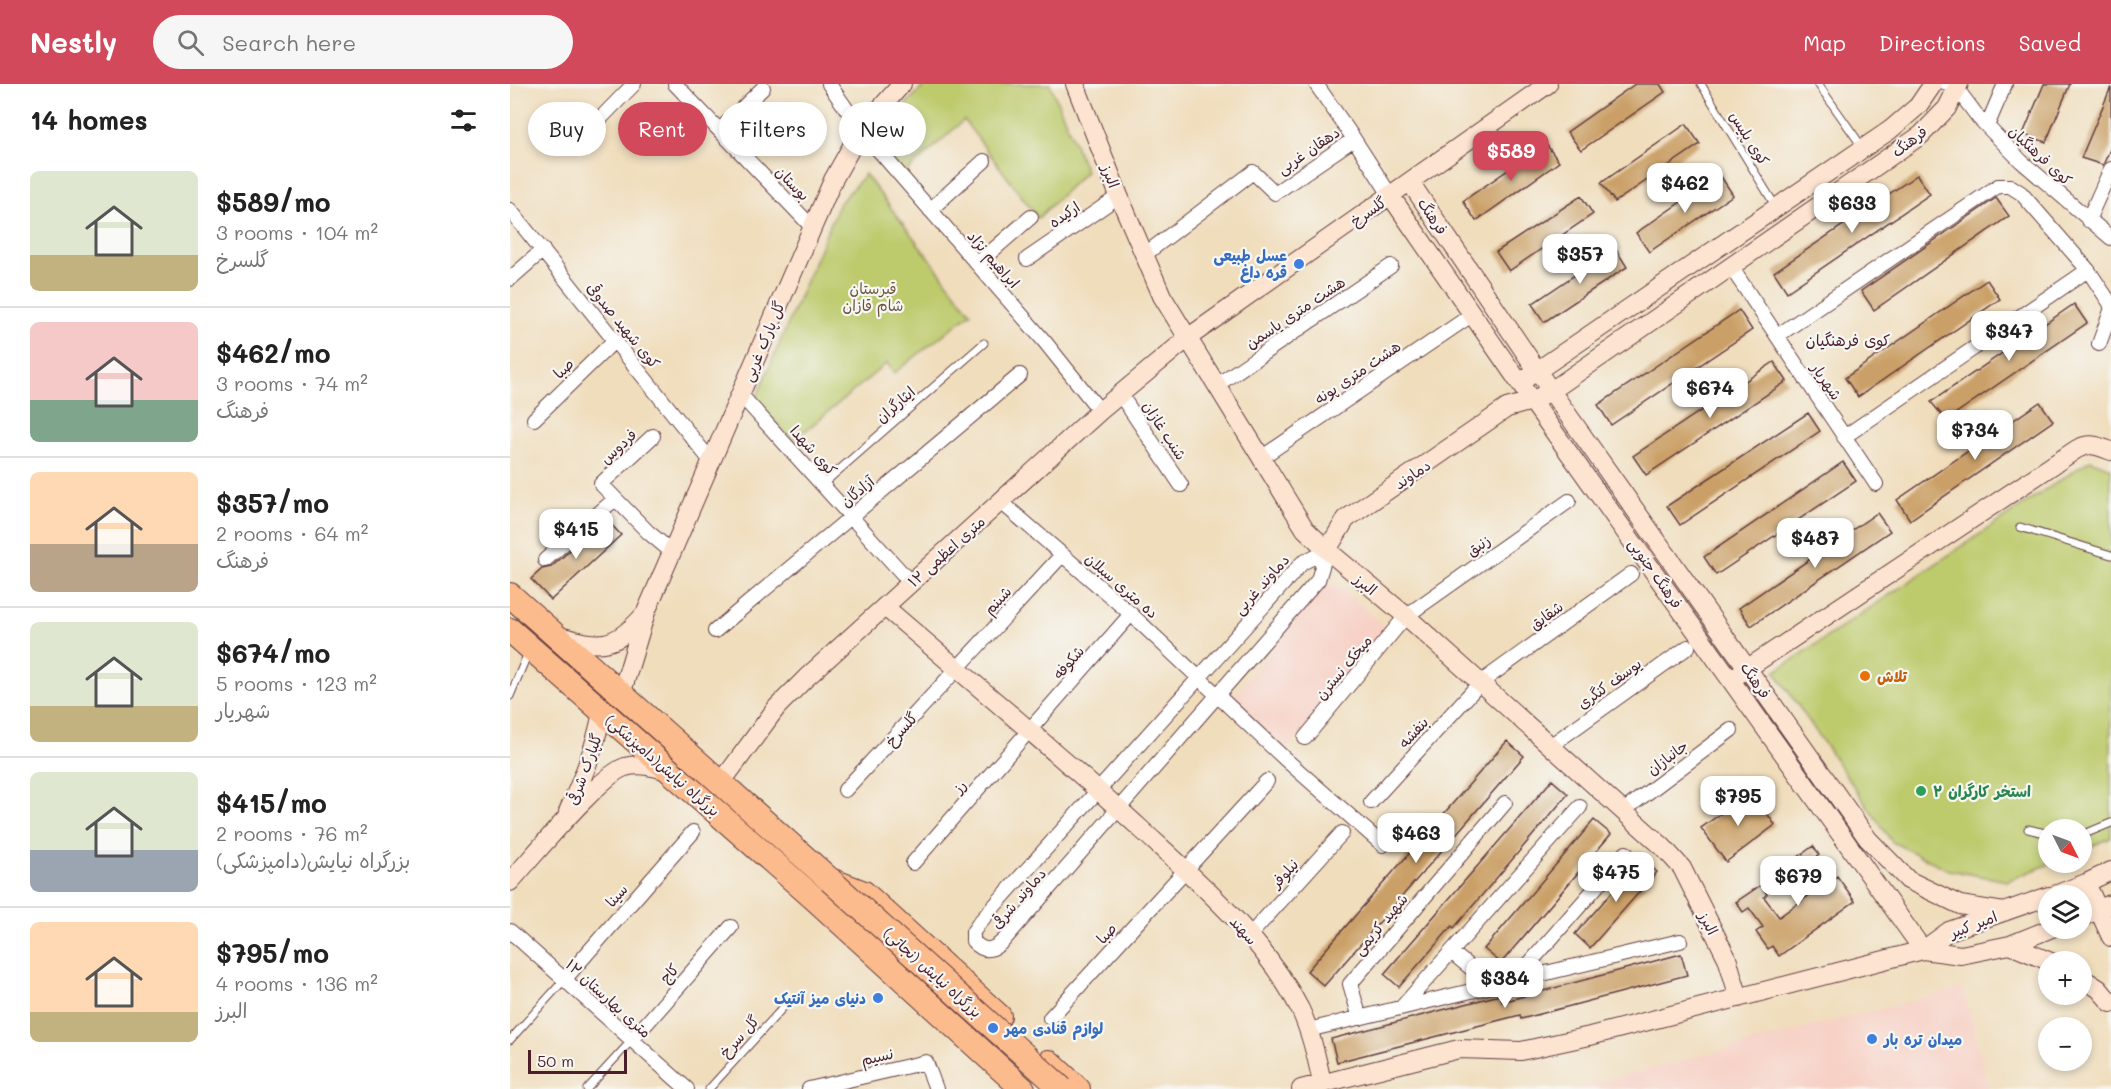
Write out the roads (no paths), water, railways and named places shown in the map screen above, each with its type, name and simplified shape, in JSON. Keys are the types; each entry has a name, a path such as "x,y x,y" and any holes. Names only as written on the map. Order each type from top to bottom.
{"highway":[{"name":"بزرگراه نیایش(دامپزشکی)","path":"510,595 830,880"},
{"name":"بزرگراه نیایش(دامپزشکی)","path":"510,630 816,900"},
{"path":"830,880 864,893 1078,1089"},
{"name":"بزرگراه نیایش (نجاتی)","path":"830,880 1062,1089"},
{"path":"816,900 834,929 1011,1089"},
{"name":"بزرگراه نیایش (نجاتی)","path":"816,900 1023,1089"},
{"path":"1040,1089 1046,1070 1042,1056"}],"main road":[{"name":"گل پارک غربی","path":"886,102 902,84"},
{"name":"گلسرخ","path":"1189,338 1548,84"},
{"name":"فرهنگ","path":"1507,408 1522,383 1536,370 1890,130 1918,106 1934,84"},
{"name":"فرهنگ","path":"1507,408 1551,391 1921,135 1947,108 1954,86"},
{"name":"البرز","path":"1078,90 1119,196 1162,296 1305,529 1406,616 1663,847 1682,868 1727,958 1739,998"},
{"name":"گل پارک غربی","path":"646,612 832,180 846,156"},
{"name":"فرهنگ","path":"1410,182 1536,370 1868,838 1908,880 1960,905 2004,912"},
{"name":"فرهنگ جنوبی","path":"1390,195 1532,400 1923,950"},
{"path":"1776,207 1790,226"},
{"name":"۱۲ متری اعظمی","path":"721,783 777,707 806,678 1100,411 1189,338"},
{"name":"دماوند","path":"1327,550 1346,519 1507,408"},
{"path":"1732,679 2086,444 2095,444 2111,451"},
{"path":"885,607 1098,790"},
{"path":"554,635 586,644 609,643 628,633 646,612"},
{"path":"614,688 646,612"},
{"name":"گلپارک شرقی","path":"562,825 585,773 598,733 602,711"},
{"name":"گلپارک شرقی","path":"510,882 596,788 623,767 644,765 669,771"},
{"name":"سهند","path":"1098,790 1186,870 1250,935 1278,974 1299,1009 1308,1030 1322,1083"},
{"name":"امیر کبیر","path":"2080,885 2111,872"},
{"path":"2086,883 2111,938"},
{"name":"امیر کبیر","path":"1923,950 1949,931 2038,900"},
{"name":"امیر کبیر","path":"1923,950 1961,955 2010,945 2038,934"},
{"path":"2010,945 2038,957"},
{"path":"1301,1089 1459,1050 1521,1051 1590,1036 1923,950"},
{"path":"2092,985 2111,1003"}],"street":[{"path":"606,113 634,84"},
{"name":"بوستان","path":"675,84 719,129"},
{"name":"ابراهیم نژاد","path":"829,84 842,102"},
{"path":"1316,84 1354,140"},
{"path":"1987,126 2005,84"},
{"name":"کوی فرهنگیان","path":"1954,86 2020,161 2111,238"},
{"path":"749,102 763,88"},
{"name":"دهقان غربی","path":"1144,255 1253,172 1275,193 1354,140 1390,195"},
{"name":"بوستان","path":"745,156 813,227"},
{"name":"ابراهیم نژاد","path":"883,156 1100,411"},
{"path":"930,210 984,161"},
{"path":"2088,220 2111,169"},
{"path":"1777,336 1998,186 2010,186 2021,193 2088,270 2110,303 2111,309 2099,344"},
{"name":"ارکیده","path":"1027,259 1119,196"},
{"name":"کوی شهید صدوقی","path":"510,210 711,460"},
{"path":"977,264 1031,217"},
{"path":"510,279 543,250"},
{"name":"هشت متری یاسمن","path":"1217,385 1391,266"},
{"name":"شهریار","path":"1731,267 1876,484"},
{"path":"1844,437 2088,270"},
{"name":"هشت متری پونه","path":"1261,458 1473,314"},
{"name":"صبا","path":"534,419 615,340"},
{"name":"آزادگان","path":"715,631 1020,375"},
{"name":"کوی شهدا","path":"740,394 912,583"},
{"name":"شنب غازان","path":"1120,394 1181,485"},
{"name":"فردوس","path":"652,436 601,484 648,532 672,552"},
{"path":"545,560 615,499"},
{"name":"ده متری سبلان","path":"1000,501 1131,614 1285,759 1383,845"},
{"name":"زنبق","path":"1406,616 1569,501"},
{"path":"1119,809 1318,580 1327,550"},
{"name":"دماوند غربی","path":"1098,790 1302,563 1327,550"},
{"name":"شبنم","path":"956,668 1062,555"},
{"name":"شقایق","path":"1480,683 1630,574"},
{"name":"شکوفه","path":"1030,731 1131,614"},
{"name":"میخک نسترن","path":"1305,738 1406,616"},
{"name":"یوسف کنگری","path":"1550,746 1688,647"},
{"name":"گلسرخ","path":"845,790 956,668"},
{"name":"بنفشه","path":"1371,802 1480,683"},
{"name":"جانبازان","path":"1623,811 1731,730"},
{"name":"رز","path":"913,863 1030,731"},
{"path":"1186,870 1267,781"},
{"name":"دماوند شرقی","path":"1098,790 980,922 973,932 973,941 978,948 987,951 996,948 1119,809"},
{"name":"شهید کریمی","path":"1360,1018 1350,984 1504,803"},
{"path":"1402,1007 1580,807"},
{"name":"سینا","path":"564,980 693,832"},
{"name":"نیلوفر","path":"1250,935 1342,833"},
{"path":"1515,980 1626,853"},
{"name":"صبا","path":"1050,1018 1186,870"},
{"name":"کاج","path":"632,1040 731,927"},
{"name":"۱۲ متری بهارستان","path":"510,931 687,1089"},
{"path":"1308,1030 1680,941"},
{"path":"1451,952 1492,986"},
{"name":"نسیم","path":"809,1089 926,1062 936,1089"}],"lane":[{"name":"کوی پلیس","path":"1701,84 1776,207"},
{"path":"1818,84 1863,148"},
{"name":"ایثارگران","path":"823,484 984,343"},
{"path":"2020,527 2111,555"},
{"path":"510,696 530,648"},
{"path":"2092,831 2111,823"},
{"path":"2028,829 2038,831"},
{"path":"510,1040 564,980"},
{"name":"گل سرخ","path":"709,1089 789,1001"},
{"path":"587,1089 632,1040"}],"place":[{"name":"عسل طبیعی قره داغ","path":"1299,264"},
{"name":"تلاش","path":"1865,676"},
{"name":"استخر کارگران ۲","path":"1921,791"},
{"name":"دنیای میز آنتیک","path":"878,998"},
{"name":"لوازم قنادی مهر","path":"993,1028"},
{"name":"میدان تره بار","path":"1872,1039"}],"district":[{"name":"کوی فرهنگیان","path":"1848,339"}],"park label":[{"name":"قبرستان شام قازان","path":"873,296"}]}
